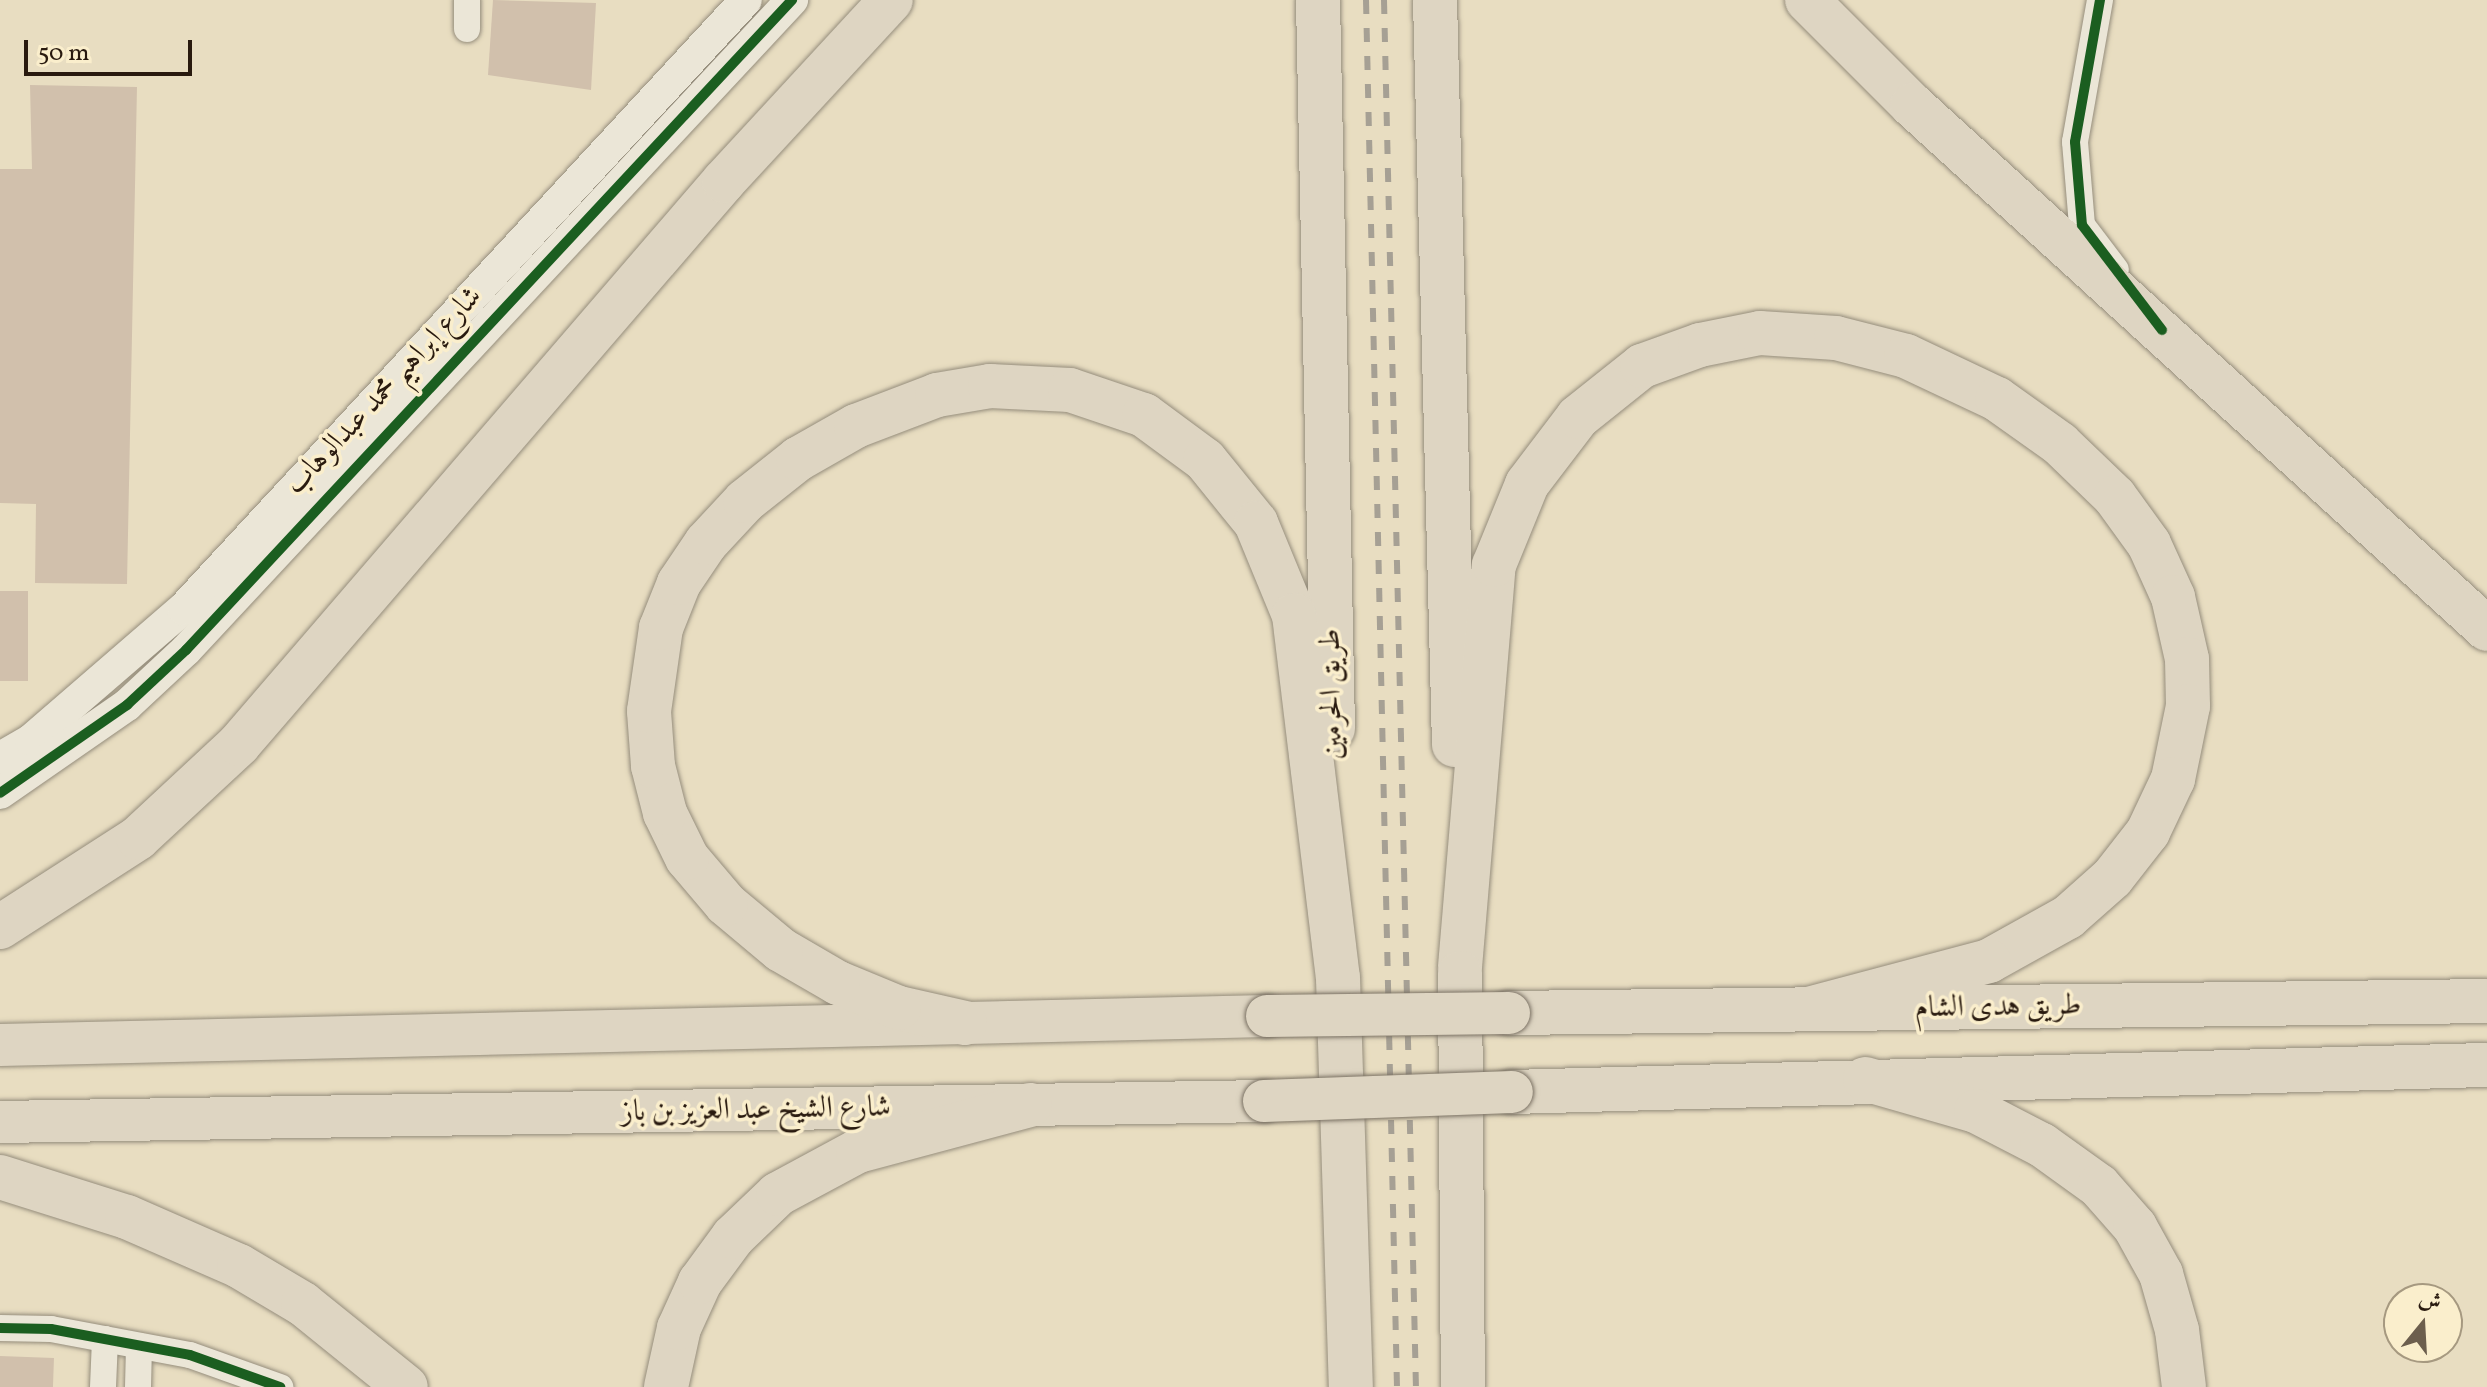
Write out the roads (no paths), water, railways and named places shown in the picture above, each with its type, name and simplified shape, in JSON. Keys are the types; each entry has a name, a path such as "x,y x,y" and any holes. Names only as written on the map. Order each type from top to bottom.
{"highway":[{"path":"0,927 138,838 239,744 724,181 891,0"},
{"name":"طريق الحرمين","path":"1318,0 1338,976 1346,1138 1351,1387"},
{"path":"1435,0 1460,967 1463,1387"},
{"path":"1807,0 1912,105 2162,330 2436,588 2487,629"},
{"path":"1460,967 1494,565 1527,484 1578,417 1642,366 1700,345 1760,333 1836,338 1906,356 1978,388 2060,444 2115,497 2149,544 2173,597 2187,659 2188,706 2173,779 2148,832 2112,878 2068,917 1989,961 1809,1009"},
{"path":"965,1023 899,1008 838,983 781,950 726,904 687,858 665,813 653,766 649,711 655,655 669,606 706,543 745,501 798,459 856,426 937,395 990,386 1070,390 1144,415 1205,460 1256,523 1294,615 1338,976"},
{"name":"طريق هدى الشام","path":"1509,1013 2487,1001"},
{"path":"1512,1092 1865,1079 2487,1065"},
{"path":"1865,1079 1976,1111 2042,1145 2099,1186 2135,1227 2161,1274 2177,1330 2184,1387"},
{"path":"666,1387 679,1328 700,1282 733,1237 778,1194 858,1151 1030,1105"},
{"path":"1328,1387 1346,1138"},
{"path":"1460,1149 1493,1387"},
{"path":"0,1177 127,1217 239,1266 313,1311 406,1387"}],"main road":[{"path":"0,1045 1509,1013"},
{"name":"شارع الشيخ عبد العزيز بن باز","path":"0,1122 1264,1101 1512,1092"}],"street":[{"path":"467,0 467,29"},
{"path":"0,793 127,705 186,650 792,0"},
{"path":"2100,0 2075,142 2082,225 2162,330"},
{"name":"شارع إبراهيم محمد عبدالوهاب","path":"0,758 31,740 183,609 744,1"},
{"path":"0,1328 51,1329 139,1346 219,1363 280,1387"},
{"path":"103,1387 105,1339"},
{"path":"138,1387 139,1346"}],"railway":[{"path":"1366,0 1397,1387"},
{"path":"1384,0 1416,1387"}]}
